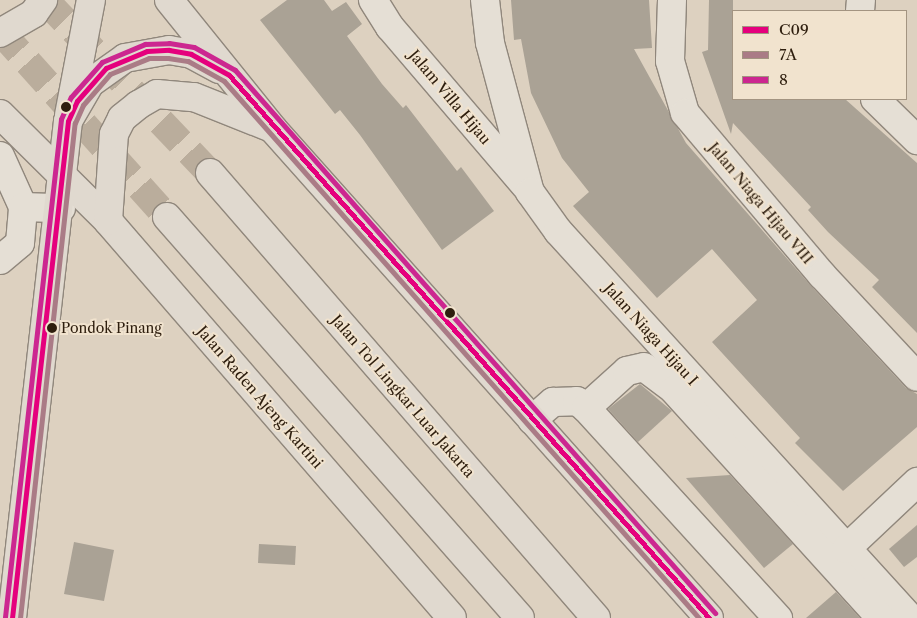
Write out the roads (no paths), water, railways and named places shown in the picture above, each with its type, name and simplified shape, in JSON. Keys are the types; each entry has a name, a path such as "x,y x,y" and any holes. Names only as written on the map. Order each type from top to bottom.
{"main road":[{"path":"0,33 34,13 43,0"},
{"path":"12,618 61,208 68,121 91,0"},
{"path":"169,0 274,129 709,618"},
{"path":"68,121 77,101 106,68 147,51 190,54 229,75"},
{"path":"108,221 114,134 122,118 157,94 194,97 274,129"},
{"name":"Jalan Raden Ajeng Kartini","path":"0,114 108,221 452,618"},
{"name":"Jalan Tol Lingkar Luar Jakarta","path":"210,173 596,618"},
{"path":"168,217 520,618"}],"street":[{"name":"Jalam Villa Hijau","path":"373,0 390,27 530,192"},
{"name":"Jalan Niaga Hijau I","path":"486,0 490,44 530,192 558,231 910,618"},
{"name":"Jalan Niaga Hijau VIII","path":"672,0 670,61 685,113 822,275 917,377"},
{"path":"876,100 917,140"},
{"path":"0,156 23,207 20,243 0,260"},
{"path":"23,207 61,208"},
{"path":"586,408 627,372 644,367 674,390 881,618"},
{"path":"532,420 553,402 576,401 586,408 778,618"},
{"path":"846,549 917,482"}],"tunnel":[{"path":"45,0 210,173"},
{"path":"0,31 167,217"}],"place":[{"name":"Pondok Pinang","path":"52,328"}]}
